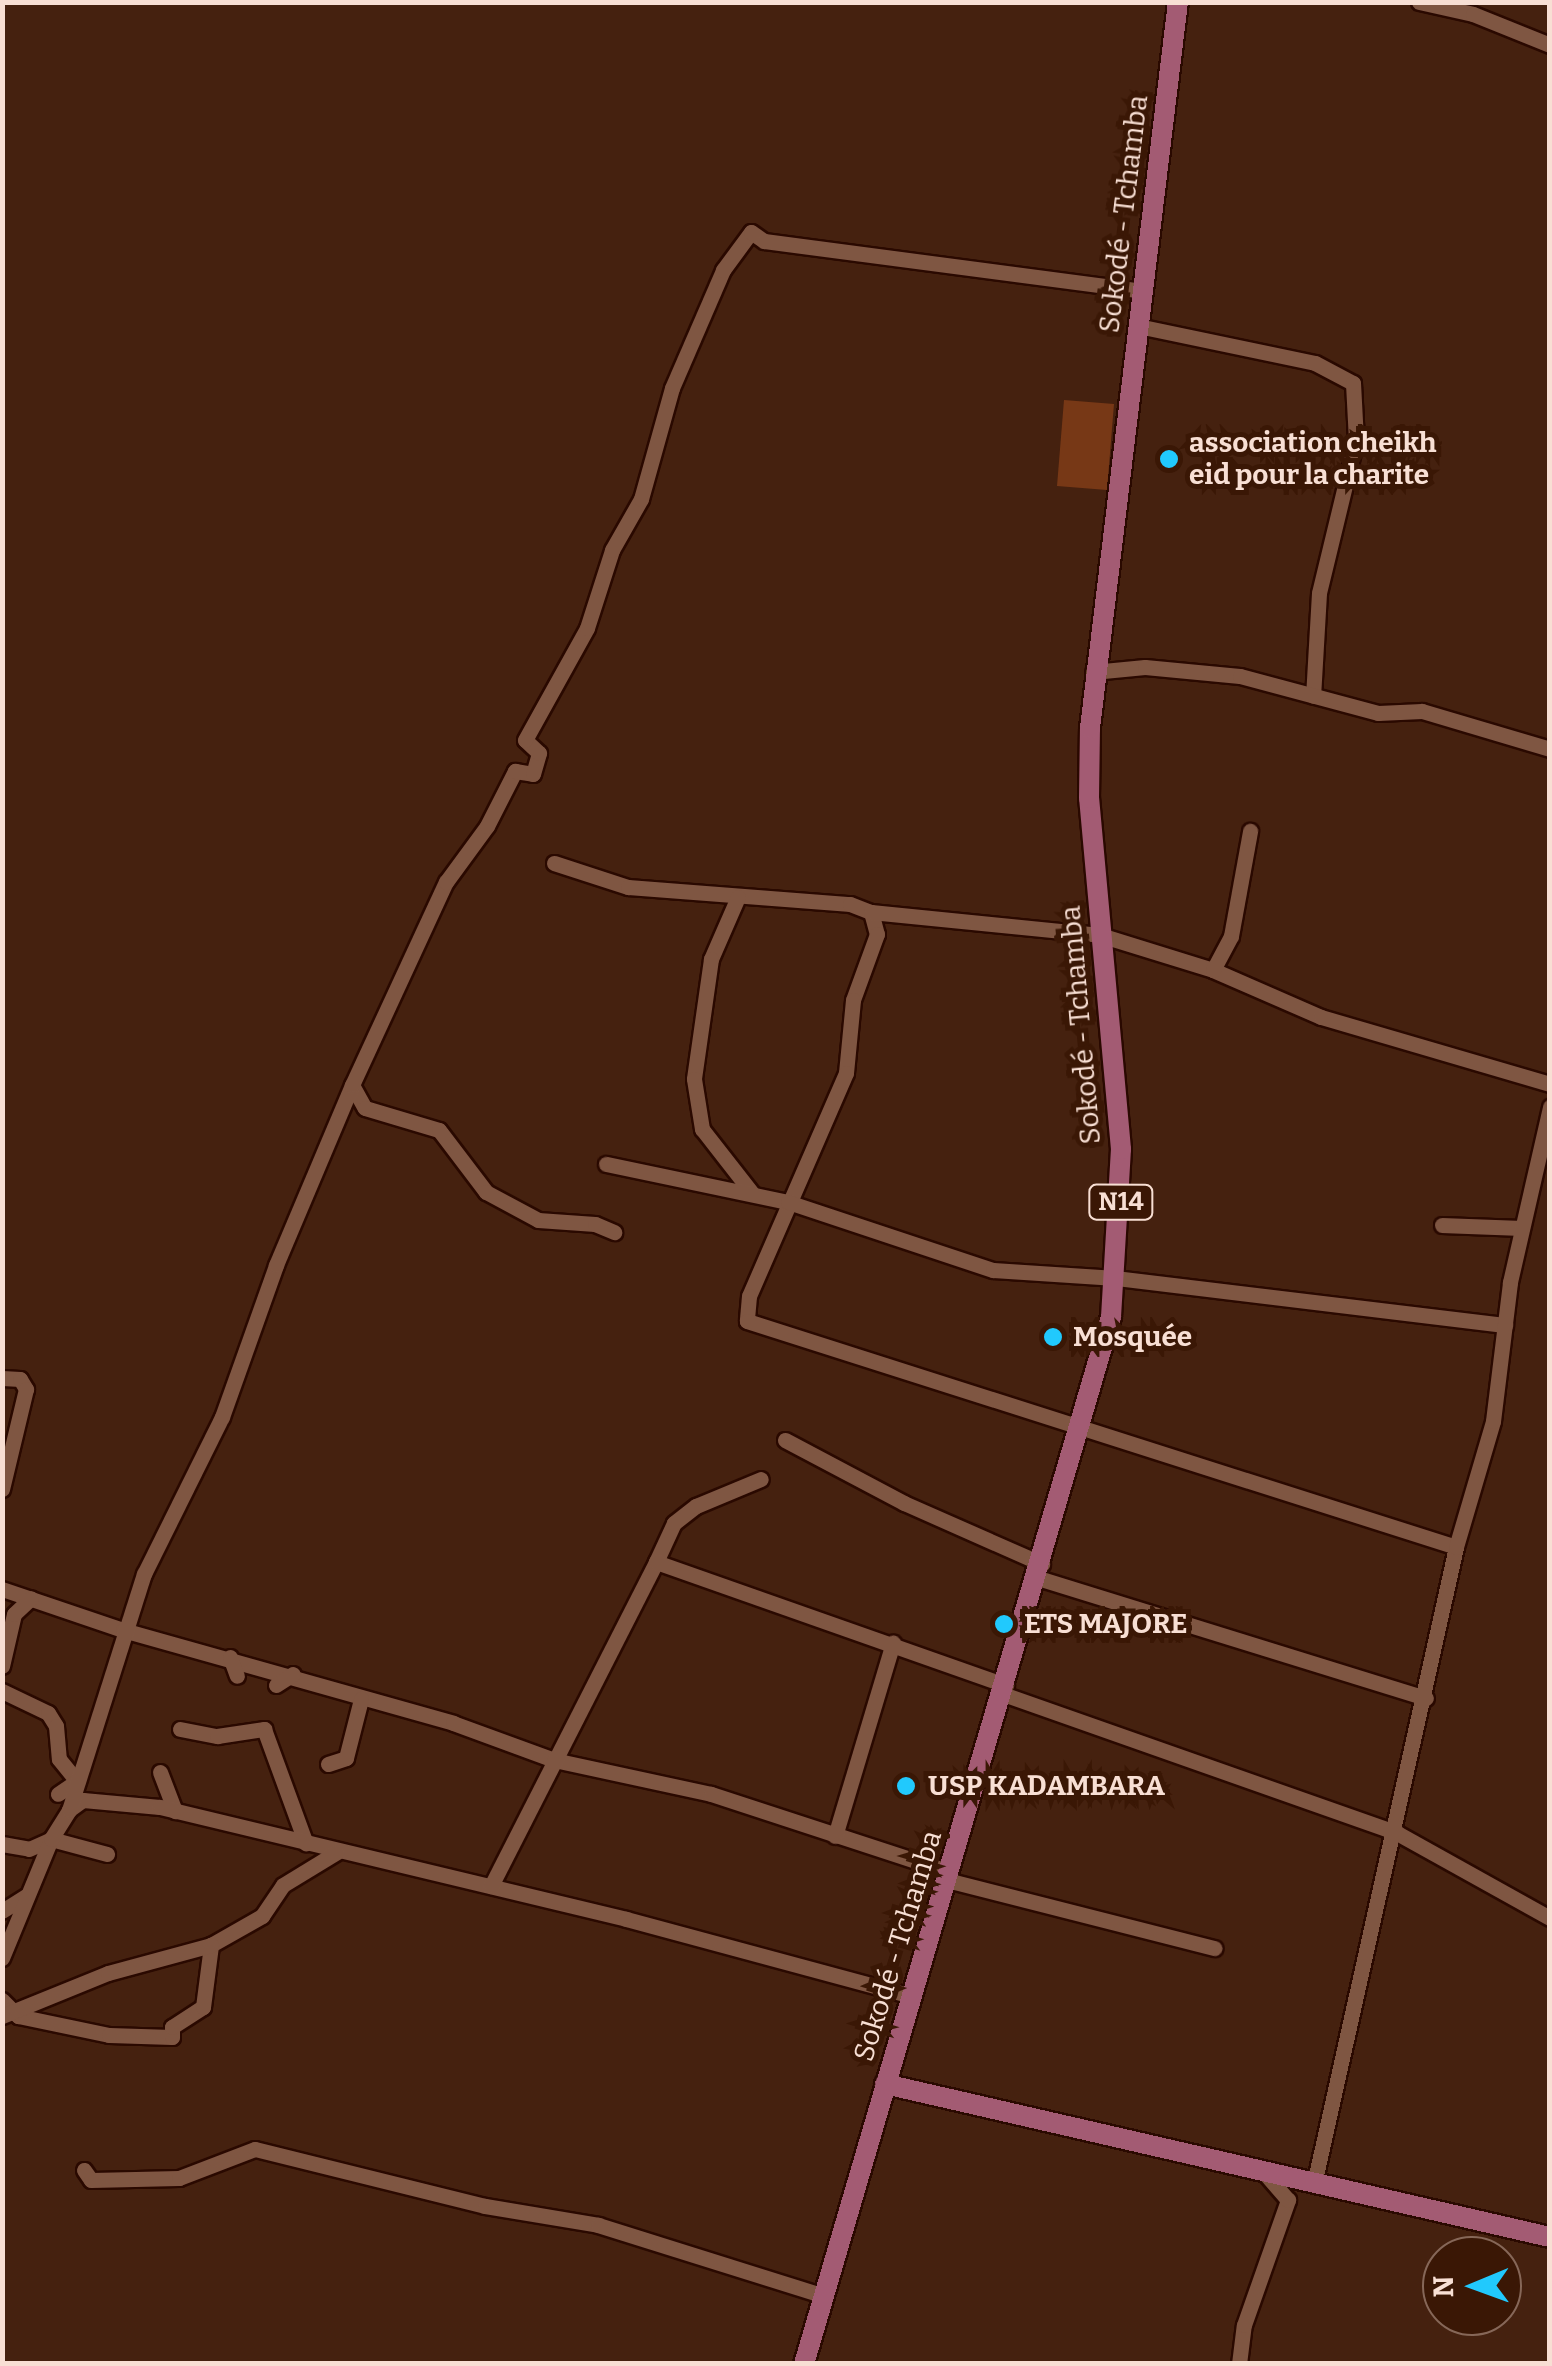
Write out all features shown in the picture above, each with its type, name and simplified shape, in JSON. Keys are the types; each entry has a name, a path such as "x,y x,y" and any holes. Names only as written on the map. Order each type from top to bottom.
{"main road":[{"name":"Sokodé - Tchamba","path":"804,2364 1082,1430 1116,1278 1120,1149 1089,798 1094,672 1178,2"},
{"path":"885,2084 1550,2237"}],"street":[{"path":"1420,2 1448,5 1550,45"},
{"path":"2,1958 51,1839 70,1810 123,1630 222,1417 276,1265 352,1085 446,882 487,826 515,771 533,774 539,753 525,740 587,628 612,550 640,499 672,388 723,270 751,232 764,241 1143,291"},
{"path":"1138,326 1315,364 1352,383 1356,440 1319,594 1313,696"},
{"path":"1094,672 1145,667 1240,676 1378,713 1422,711 1550,749"},
{"path":"1214,970 1231,936 1250,832"},
{"path":"554,863 628,886 850,904 871,912 1100,935 1214,970 1321,1017 1550,1084"},
{"path":"738,897 711,959 694,1080 702,1130 752,1193"},
{"path":"871,912 877,934 853,1000 846,1073 749,1296 747,1321 1456,1547"},
{"path":"352,1085 365,1108 439,1130 486,1192 538,1220 595,1224 614,1232"},
{"path":"1314,2184 1397,1832 1456,1547 1492,1422 1521,1228 1550,1107"},
{"path":"606,1164 788,1202 992,1270 1116,1278 1504,1325"},
{"path":"1531,1184 1550,1174"},
{"path":"1442,1225 1521,1228"},
{"path":"2,1378 20,1379 26,1389 2,1488"},
{"path":"785,1440 1040,1571 1426,1698"},
{"path":"491,1886 674,1524 696,1506 761,1479"},
{"path":"656,1562 738,1596 893,1642 1004,1690 1397,1832 1550,1918"},
{"path":"2,1588 123,1630 293,1674 554,1760 710,1794 948,1876 1214,1948"},
{"path":"2,1666 14,1614 30,1598"},
{"path":"836,1836 893,1642"},
{"path":"230,1657 237,1676"},
{"path":"276,1685 293,1674"},
{"path":"2,1690 48,1713 59,1759 78,1781"},
{"path":"328,1764 346,1758 361,1699"},
{"path":"180,1729 217,1736 264,1729 306,1844"},
{"path":"160,1772 175,1811"},
{"path":"58,1794 78,1781"},
{"path":"70,1810 97,1800 175,1811 491,1886 912,1996"},
{"path":"2,1844 29,1849 51,1839 107,1854"},
{"path":"10,2016 108,1973 211,1945 262,1916 283,1885 337,1852"},
{"path":"2,1911 26,1896"},
{"path":"10,2016 109,2035 172,2037 172,2027 204,2007 211,1945"},
{"path":"2,2000 10,2016"},
{"path":"84,2170 91,2180 179,2178 256,2148 486,2206 598,2225 824,2296"},
{"path":"1239,2364 1244,2325 1288,2200 1260,2168"}],"shaded area":[{"path":"1064,400 1114,404 1107,490 1057,486"}],"place":[{"name":"association cheikh eid pour la charite","path":"1169,459"},
{"name":"Mosquée","path":"1053,1337"},
{"name":"ETS MAJORE","path":"1004,1624"},
{"name":"USP KADAMBARA","path":"906,1786"}]}
